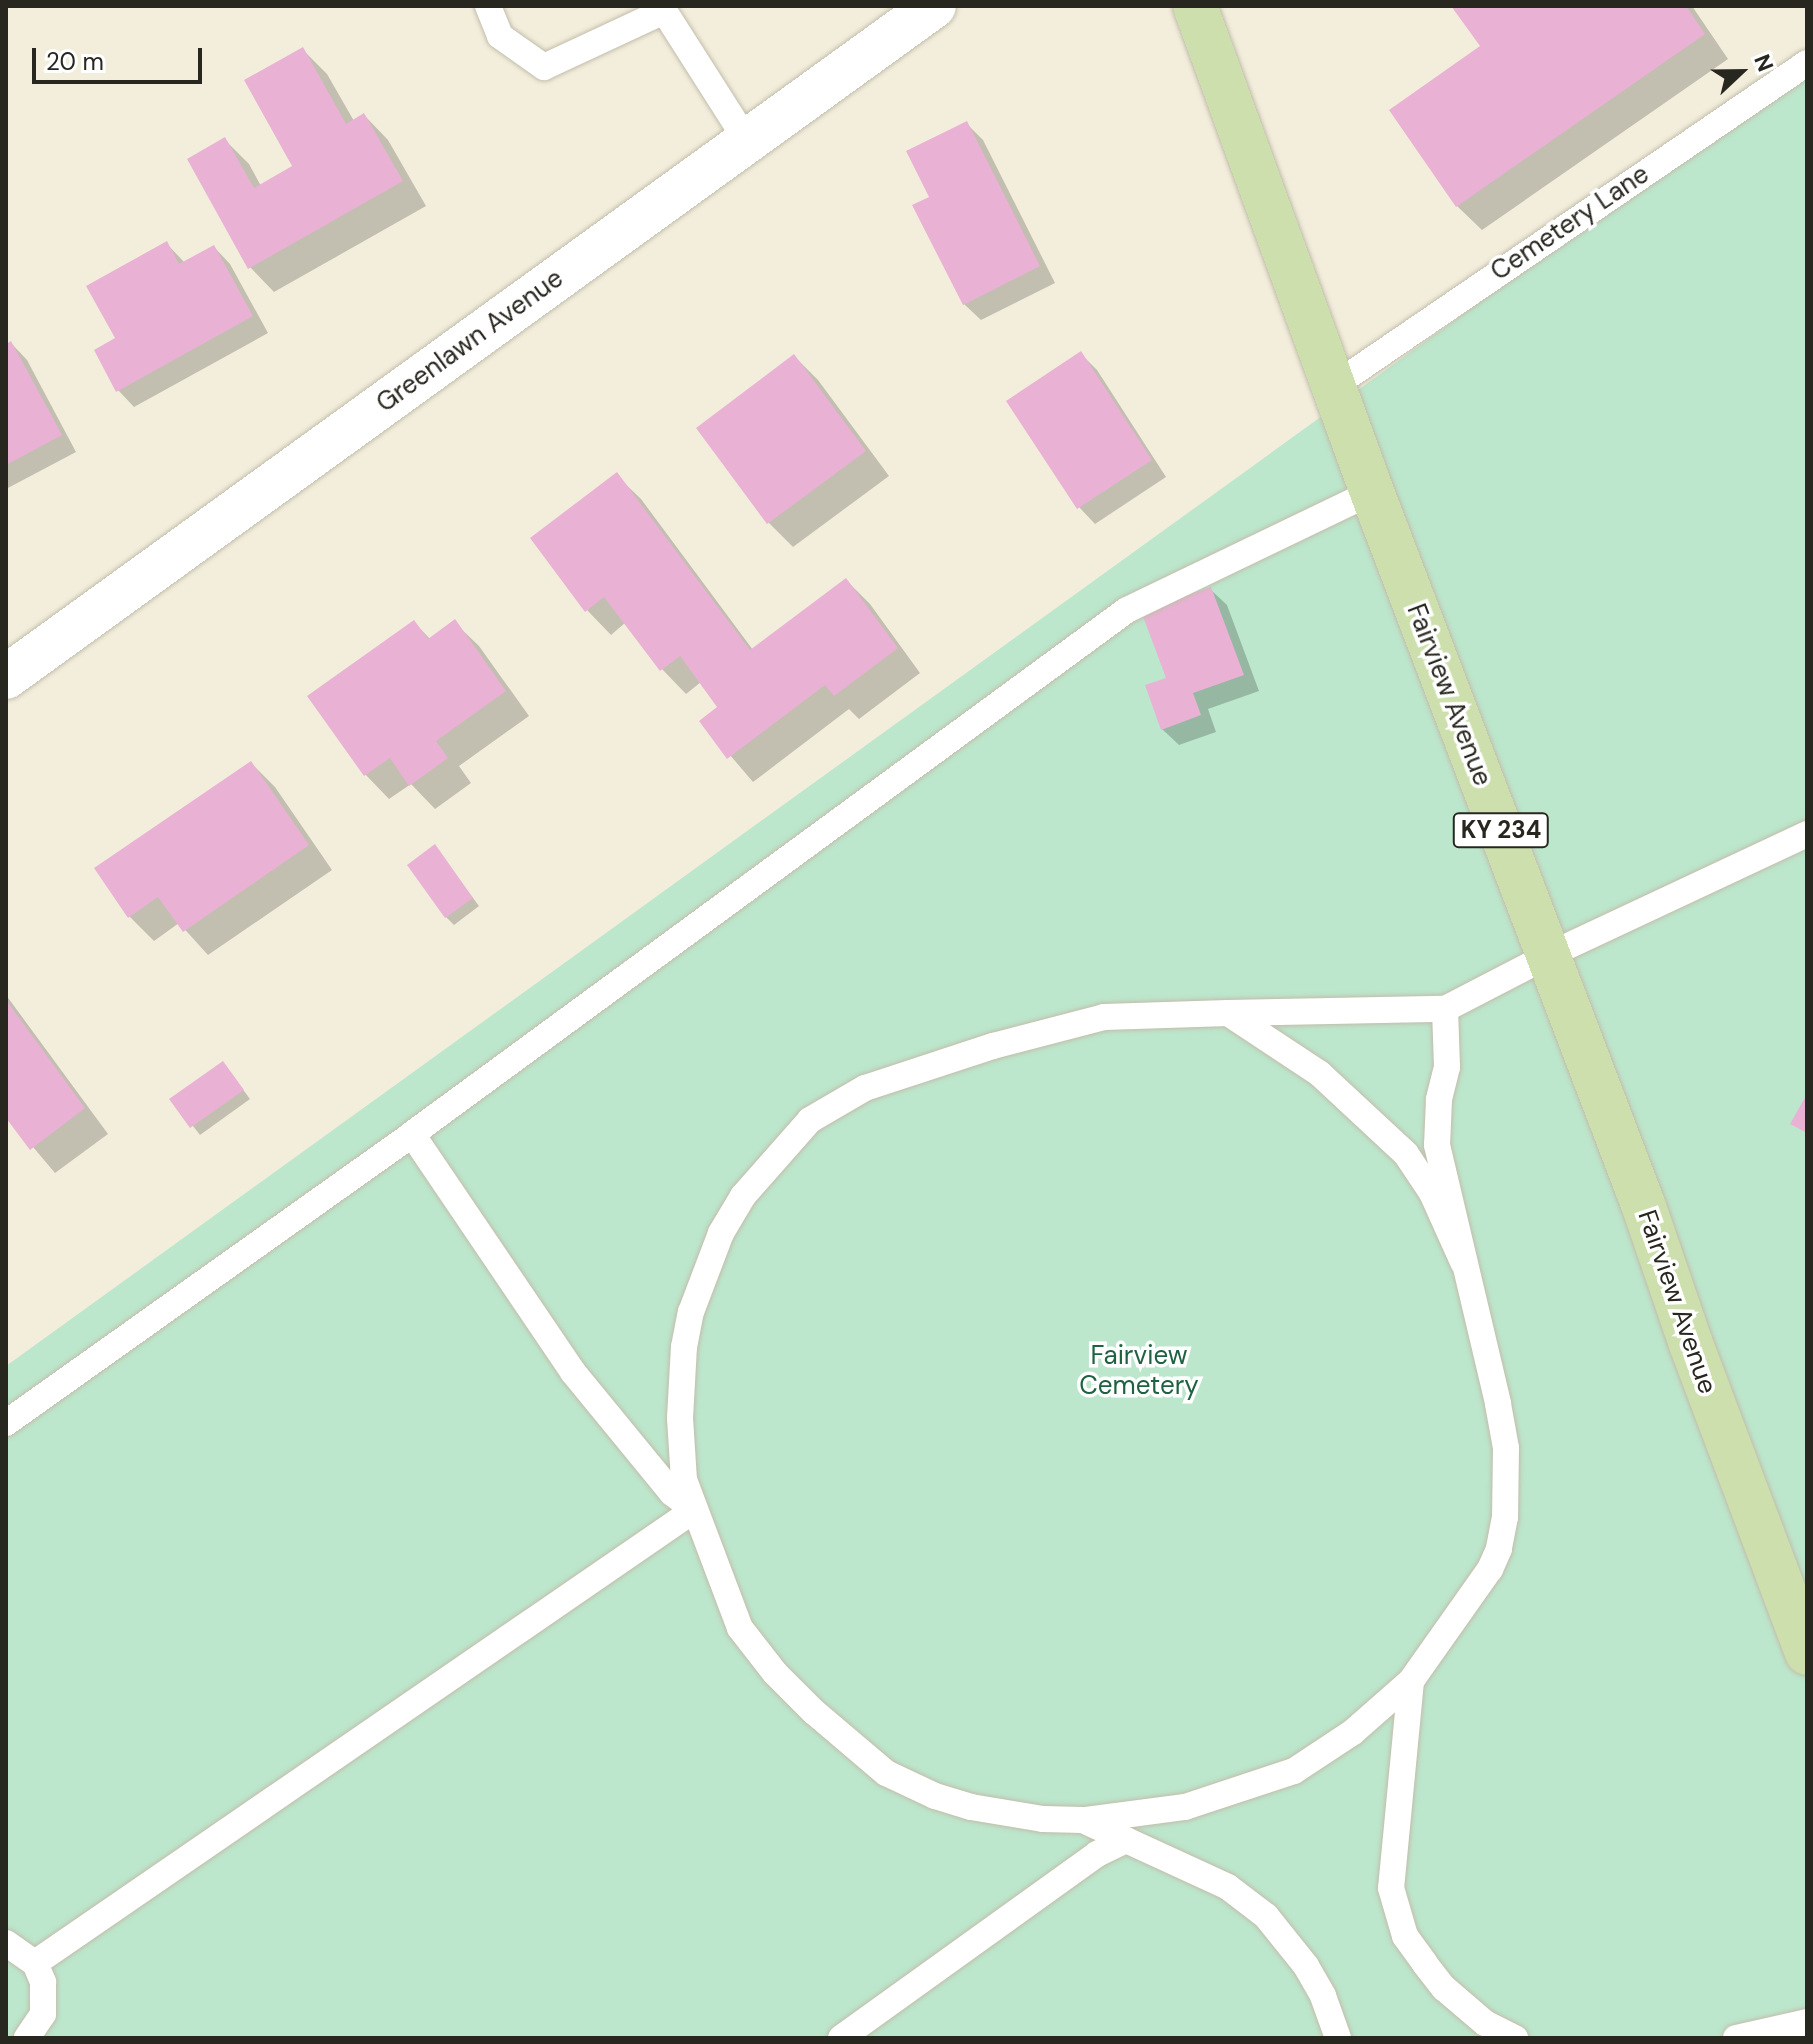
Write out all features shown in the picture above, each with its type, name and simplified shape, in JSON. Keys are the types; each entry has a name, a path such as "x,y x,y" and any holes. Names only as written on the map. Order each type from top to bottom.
{"main road":[{"name":"Fairview Avenue","path":"1195,6 1372,492 1549,955 1807,1653"}],"street":[{"name":"Greenlawn Avenue","path":"6,677 934,6"}],"lane":[{"path":"488,6 500,36 544,67 662,8 747,141"},
{"name":"Cemetery Lane","path":"1335,385 1804,65"},
{"path":"6,1423 412,1134 1127,610 1372,492"},
{"path":"1445,1009 1447,1067 1435,1132 1463,1262 1491,1368 1506,1448 1505,1517 1499,1549 1490,1569 1411,1681 1353,1732 1294,1771 1185,1807 1083,1820 1043,1819 971,1807 909,1786 863,1756 775,1673 740,1628 684,1480 680,1418 684,1347 691,1312 721,1233 743,1196 810,1120 865,1088 993,1046 1104,1017 1445,1009 1549,955 1807,834"},
{"path":"1228,1013 1320,1074 1370,1116 1406,1154 1432,1193 1463,1262"},
{"path":"412,1134 573,1372 672,1493 694,1510"},
{"path":"35,1963 694,1510"},
{"path":"1411,1681 1391,1864 1395,1912 1405,1936 1444,1988 1485,2023 1515,2038"},
{"path":"1083,1820 1228,1887 1266,1916 1306,1966 1323,1996 1338,2038"},
{"path":"841,2038 1097,1854 1126,1840"},
{"path":"6,1943 35,1963 43,1982 45,2003 39,2024 27,2038"},
{"path":"1736,2038 1780,2033 1807,2022"}],"green space":[{"name":"Fairview Cemetery","path":"1807,66 1807,2038 6,2038 6,1366"}],"building":[{"path":"1451,6 1686,6 1705,34 1456,207 1389,110 1480,46"},
{"path":"303,47 346,124 364,113 403,181 248,269 187,159 225,137 254,188 292,166 244,80"},
{"path":"967,121 1040,266 963,305 912,205 929,197 906,151"},
{"path":"167,241 179,264 214,245 253,316 116,392 94,350 115,338 86,286"},
{"path":"11,341 62,435 6,465 6,344"},
{"path":"1081,351 1152,460 1077,509 1006,401"},
{"path":"794,354 866,451 767,524 696,428"},
{"path":"617,472 750,650 846,578 898,648 834,696 825,685 727,759 699,721 717,707 680,656 660,671 604,597 585,612 530,538"},
{"path":"1211,587 1244,675 1193,693 1201,715 1161,730 1145,685 1166,678 1141,611"},
{"path":"455,619 506,691 436,741 448,758 409,786 390,758 364,776 307,696 414,620 428,639"},
{"path":"251,761 309,845 183,932 158,897 128,918 94,868"},
{"path":"435,844 473,898 445,918 407,865"},
{"path":"6,1000 85,1108 30,1150 6,1118"},
{"path":"223,1061 244,1090 190,1128 169,1099"},
{"path":"1807,1094 1807,1133 1790,1124"}]}
